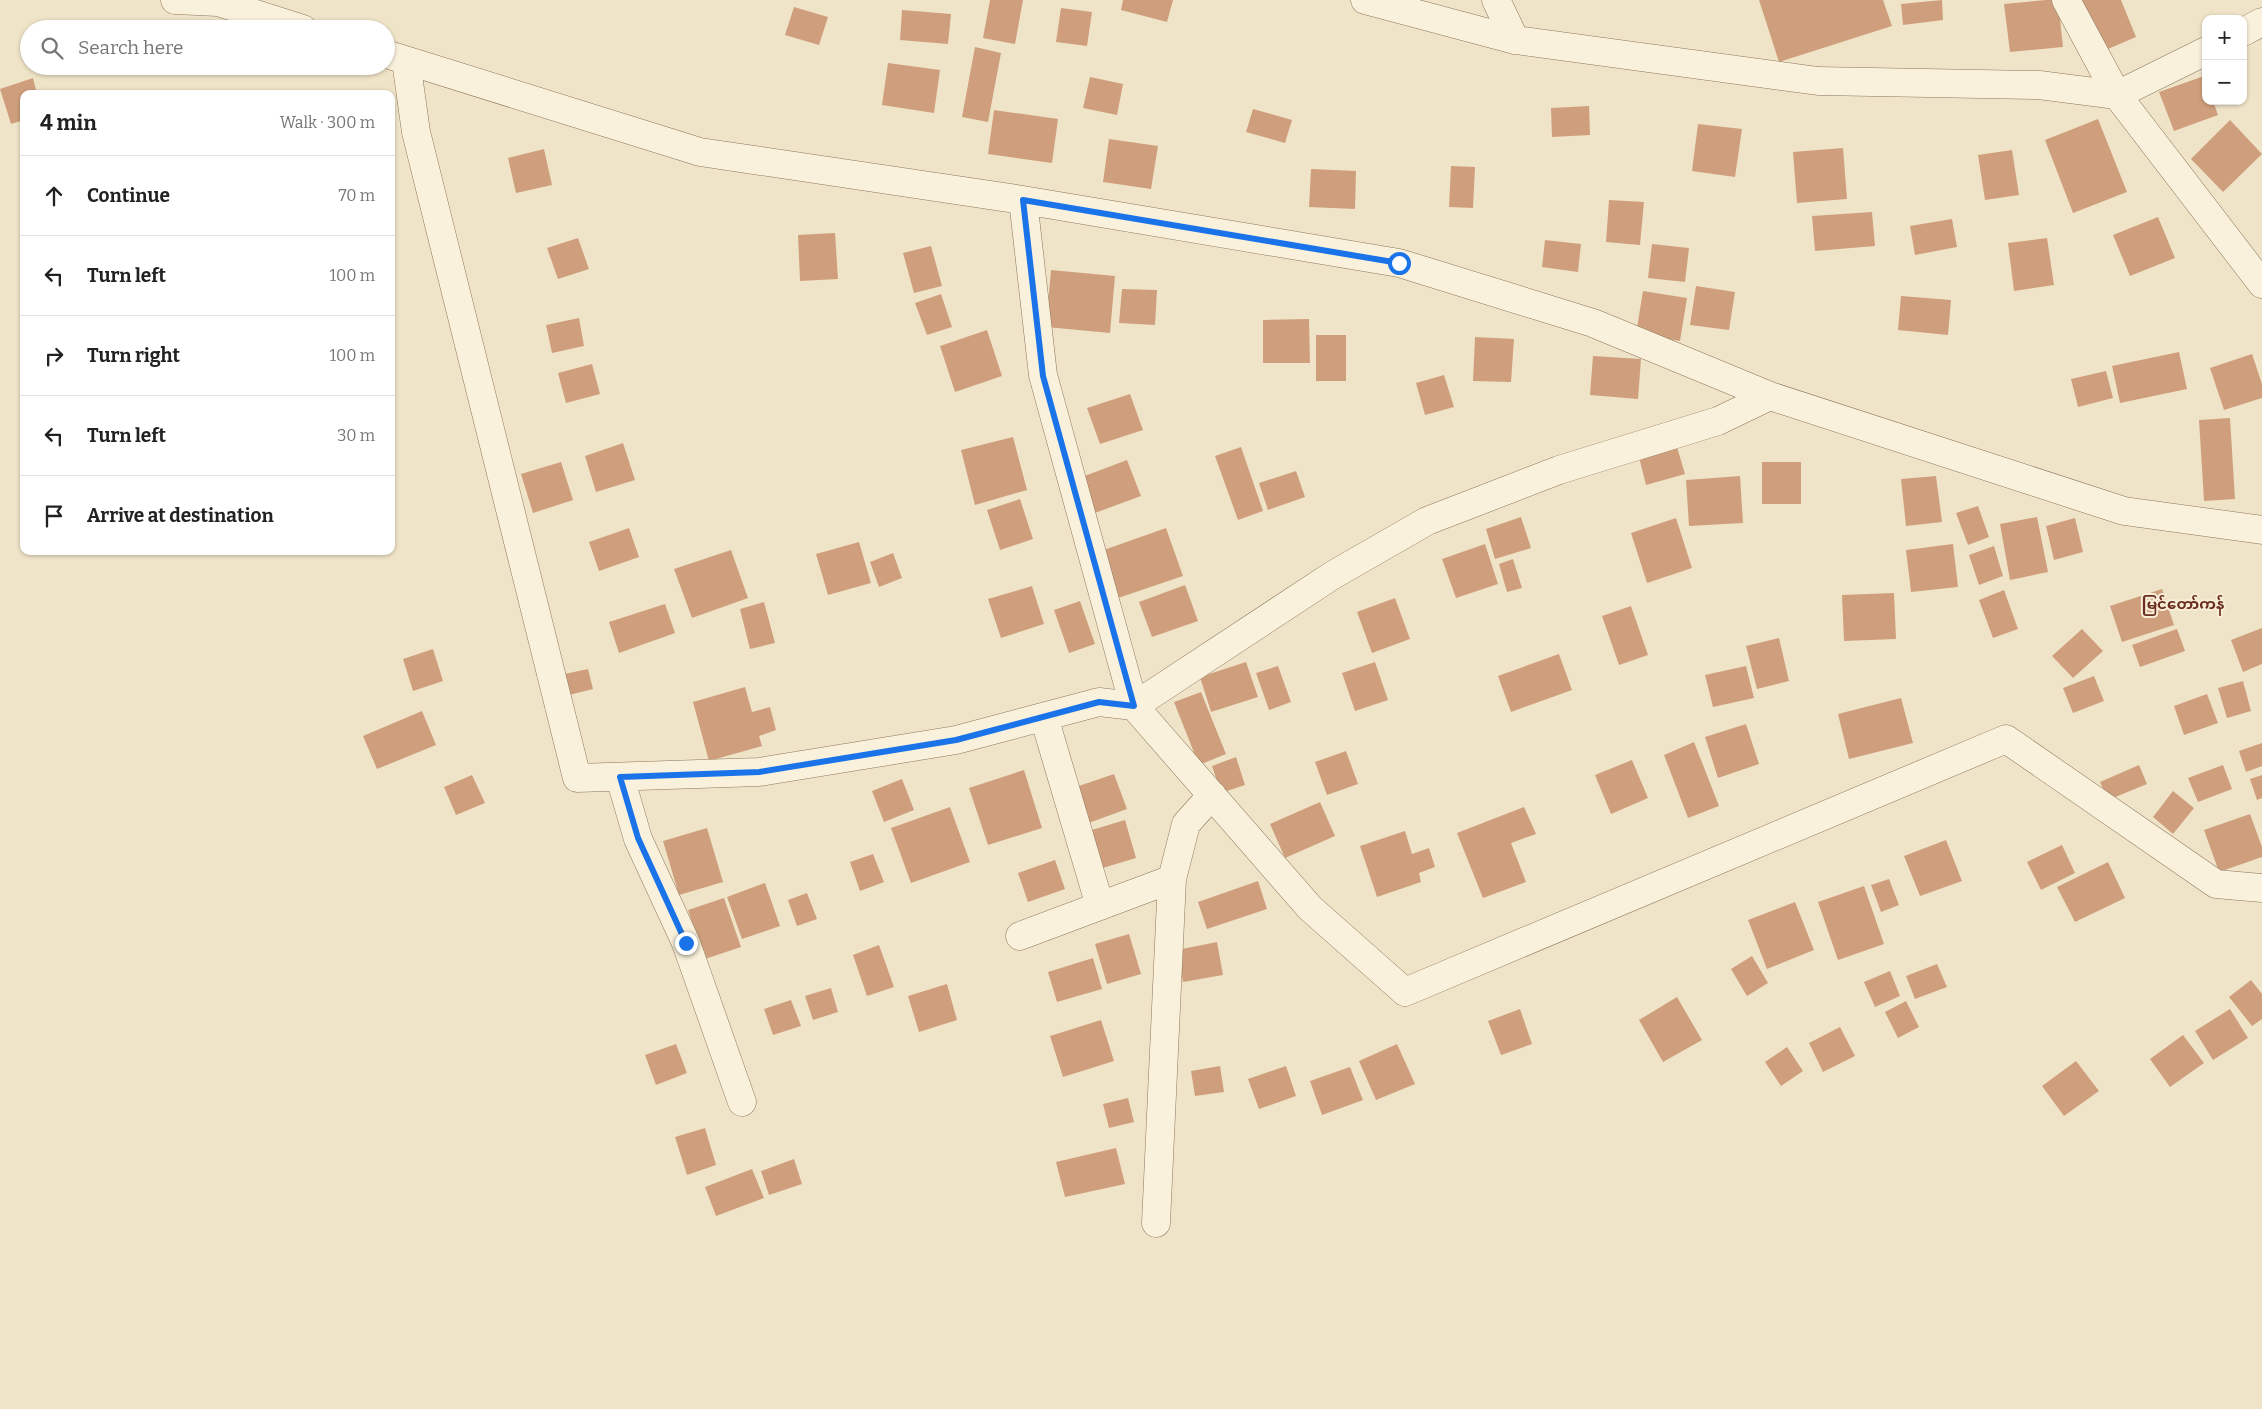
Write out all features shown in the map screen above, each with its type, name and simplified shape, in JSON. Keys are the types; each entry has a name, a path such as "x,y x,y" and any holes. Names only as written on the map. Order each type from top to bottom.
{"street":[{"path":"175,0 218,2 275,20"},
{"path":"1365,0 1515,40 1818,81 2039,86 2117,96 2202,52"},
{"path":"1496,0 1515,40"},
{"path":"2066,0 2117,96 2262,284"},
{"path":"2247,30 2262,22"},
{"path":"396,58 700,152 1023,200 1399,263 1593,323 1770,396 2124,511 2262,530"},
{"path":"396,58 577,778 759,772 956,740 1099,702 1134,706 1334,576 1427,521 1559,470 1718,421 1770,396"},
{"path":"1023,200 1043,376 1134,706 1310,908 1405,992 2006,739 2216,884 2262,888"},
{"path":"1044,716 1100,906"},
{"path":"620,777 638,838 686,943 742,1102"},
{"path":"1156,1223 1172,879 1186,824 1212,796"},
{"path":"1020,936 1172,879"}],"building":[{"path":"990,0 1023,0 1015,44 983,38"},
{"path":"1123,0 1173,0 1167,22 1121,10"},
{"path":"1759,0 1883,0 1892,26 1779,62"},
{"path":"1942,0 1943,20 1903,25 1901,4"},
{"path":"2058,0 2063,47 2010,52 2004,4"},
{"path":"2080,0 2121,0 2136,37 2101,52"},
{"path":"794,7 828,17 819,45 785,35"},
{"path":"1061,8 1092,12 1087,46 1056,42"},
{"path":"902,10 951,14 948,44 900,40"},
{"path":"975,47 1001,53 988,122 962,117"},
{"path":"888,63 940,70 934,113 882,105"},
{"path":"1090,77 1123,84 1117,115 1083,108"},
{"path":"2202,77 2202,105 2214,105 2218,115 2174,131 2159,92"},
{"path":"33,78 36,90 20,90 20,121 11,124 0,89"},
{"path":"1589,106 1590,135 1552,137 1551,108"},
{"path":"1253,109 1292,120 1285,143 1246,132"},
{"path":"994,110 1058,119 1052,163 988,154"},
{"path":"2098,119 2127,192 2073,213 2045,140"},
{"path":"2230,120 2262,154 2223,192 2191,159"},
{"path":"1698,124 1742,129 1735,177 1692,171"},
{"path":"1109,139 1158,146 1151,189 1103,182"},
{"path":"1843,148 1847,199 1797,203 1793,152"},
{"path":"544,149 552,185 516,193 508,158"},
{"path":"2012,150 2019,195 1985,200 1978,155"},
{"path":"1451,166 1475,167 1473,208 1449,207"},
{"path":"1311,169 1356,171 1355,209 1309,207"},
{"path":"1609,200 1644,202 1640,245 1606,242"},
{"path":"1872,212 1875,246 1815,251 1812,216"},
{"path":"2158,217 2175,258 2130,276 2113,235"},
{"path":"1952,219 1957,247 1915,255 1910,226"},
{"path":"835,233 838,279 800,281 798,235"},
{"path":"578,238 589,269 558,279 547,248"},
{"path":"2047,238 2054,285 2014,291 2008,243"},
{"path":"1545,240 1581,244 1578,272 1542,267"},
{"path":"1652,244 1689,248 1685,282 1648,278"},
{"path":"931,246 942,286 914,293 903,253"},
{"path":"1051,270 1115,276 1110,333 1046,327"},
{"path":"1696,286 1735,292 1729,330 1690,325"},
{"path":"1122,289 1157,290 1155,325 1119,323"},
{"path":"1643,291 1687,298 1680,341 1636,334"},
{"path":"941,294 952,327 927,335 915,303"},
{"path":"1901,296 1951,300 1948,335 1898,330"},
{"path":"579,318 584,346 552,353 546,325"},
{"path":"1309,319 1310,363 1263,363 1263,320"},
{"path":"987,330 1002,376 955,392 940,346"},
{"path":"1316,335 1346,335 1346,381 1316,381"},
{"path":"1475,337 1514,339 1511,382 1473,381"},
{"path":"2179,352 2187,389 2120,403 2112,366"},
{"path":"2252,354 2262,384 2262,398 2224,410 2210,368"},
{"path":"1593,356 1641,359 1638,399 1590,395"},
{"path":"592,364 600,394 566,403 558,373"},
{"path":"2106,371 2113,398 2078,407 2071,379"},
{"path":"1444,375 1454,407 1425,415 1416,383"},
{"path":"1130,394 1143,430 1100,444 1087,408"},
{"path":"2230,418 2235,499 2204,501 2199,420"},
{"path":"1013,437 1027,490 975,505 961,450"},
{"path":"623,443 635,480 596,492 585,456"},
{"path":"1241,447 1263,511 1238,520 1215,456"},
{"path":"1677,447 1685,474 1646,485 1639,457"},
{"path":"1127,460 1141,496 1095,513 1082,477"},
{"path":"561,462 573,500 533,513 521,474"},
{"path":"1762,462 1801,462 1801,504 1762,504"},
{"path":"1296,471 1305,497 1268,510 1259,483"},
{"path":"1740,476 1743,523 1689,526 1686,480"},
{"path":"1936,476 1942,522 1906,526 1901,479"},
{"path":"1020,499 1033,539 1000,550 987,510"},
{"path":"1978,506 1989,537 1968,545 1956,513"},
{"path":"1521,517 1531,548 1495,559 1486,529"},
{"path":"2037,517 2048,572 2010,580 2000,524"},
{"path":"1676,518 1692,568 1647,583 1631,533"},
{"path":"2075,518 2083,552 2054,560 2046,526"},
{"path":"629,528 639,557 599,571 589,542"},
{"path":"1166,528 1183,576 1118,598 1101,551"},
{"path":"859,542 871,583 828,595 816,554"},
{"path":"1485,544 1498,584 1456,598 1442,559"},
{"path":"1953,544 1958,587 1911,592 1906,550"},
{"path":"1994,546 2003,576 1979,585 1969,555"},
{"path":"731,550 748,598 692,618 674,569"},
{"path":"893,553 902,578 879,587 870,562"},
{"path":"1513,559 1522,588 1507,592 1499,564"},
{"path":"1185,585 1198,621 1152,637 1139,602"},
{"path":"1032,586 1044,624 1001,638 988,599"},
{"path":"2162,589 2174,625 2122,642 2110,606"},
{"path":"2004,590 2018,629 1993,638 1979,600"},
{"path":"1894,593 1896,639 1844,641 1842,595"},
{"path":"1395,598 1410,639 1372,653 1357,612"},
{"path":"1080,601 1095,644 1069,653 1054,610"},
{"path":"764,602 775,643 750,649 740,609"},
{"path":"665,604 675,633 619,653 609,622"},
{"path":"1631,606 1648,655 1619,665 1602,616"},
{"path":"2262,628 2262,664 2243,672 2231,640"},
{"path":"2082,629 2103,651 2073,678 2052,656"},
{"path":"2177,629 2185,651 2140,667 2132,645"},
{"path":"1779,638 1789,681 1757,689 1746,646"},
{"path":"433,649 443,681 413,691 403,659"},
{"path":"1559,654 1572,690 1511,712 1498,676"},
{"path":"1246,662 1258,697 1211,712 1200,677"},
{"path":"1375,662 1388,700 1355,711 1342,673"},
{"path":"1278,666 1291,702 1269,710 1256,673"},
{"path":"1746,666 1754,698 1713,707 1705,675"},
{"path":"588,669 593,689 565,696 560,675"},
{"path":"2094,676 2104,701 2073,713 2063,688"},
{"path":"2243,681 2251,711 2227,718 2218,688"},
{"path":"745,687 752,712 770,707 776,730 759,736 762,746 709,761 693,702"},
{"path":"1201,692 1226,754 1199,765 1174,702"},
{"path":"2207,694 2218,723 2184,735 2174,706"},
{"path":"1901,698 1913,743 1849,759 1838,714"},
{"path":"422,711 436,745 377,769 363,736"},
{"path":"1746,724 1759,764 1718,778 1705,737"},
{"path":"1694,742 1719,806 1688,818 1664,755"},
{"path":"2262,743 2262,766 2246,772 2239,751"},
{"path":"1346,751 1358,784 1327,795 1315,762"},
{"path":"1236,757 1245,785 1221,793 1212,766"},
{"path":"1632,760 1648,798 1611,814 1595,775"},
{"path":"2139,765 2147,784 2108,800 2100,782"},
{"path":"2223,765 2232,789 2198,802 2188,778"},
{"path":"1024,770 1042,828 988,845 969,788"},
{"path":"1114,774 1127,809 1086,824 1073,788"},
{"path":"472,775 485,803 456,815 444,787"},
{"path":"2262,775 2262,798 2257,800 2250,779"},
{"path":"902,779 914,810 884,822 872,791"},
{"path":"2173,791 2194,808 2173,834 2153,817"},
{"path":"1320,802 1335,836 1285,858 1270,824"},
{"path":"950,807 970,862 911,883 891,828"},
{"path":"1524,807 1536,834 1511,843 1526,882 1483,898 1457,833"},
{"path":"2250,814 2262,847 2262,857 2219,872 2204,830"},
{"path":"1125,820 1136,858 1096,870 1085,832"},
{"path":"707,828 723,882 679,895 663,841"},
{"path":"1405,831 1412,854 1429,848 1435,867 1419,873 1421,882 1377,897 1360,846"},
{"path":"1946,840 1962,881 1920,896 1904,856"},
{"path":"2062,845 2075,873 2041,890 2027,862"},
{"path":"873,854 884,882 860,891 850,862"},
{"path":"1055,860 1065,889 1028,902 1018,873"},
{"path":"2108,862 2125,898 2075,922 2057,887"},
{"path":"1889,879 1899,905 1881,912 1871,885"},
{"path":"1258,881 1267,909 1207,929 1198,902"},
{"path":"765,883 780,926 742,939 727,897"},
{"path":"1864,886 1884,944 1838,960 1818,902"},
{"path":"807,893 817,919 797,926 788,900"},
{"path":"724,898 741,947 705,959 688,910"},
{"path":"1795,902 1814,950 1767,969 1748,920"},
{"path":"1129,934 1141,974 1107,984 1095,944"},
{"path":"1217,942 1223,975 1183,982 1177,950"},
{"path":"879,945 894,987 867,996 853,955"},
{"path":"1752,956 1768,983 1747,996 1731,969"},
{"path":"1093,958 1102,989 1057,1002 1048,972"},
{"path":"1937,964 1947,987 1915,999 1906,976"},
{"path":"1890,971 1900,996 1875,1007 1864,982"},
{"path":"2251,980 2262,994 2262,1019 2252,1026 2229,997"},
{"path":"947,984 957,1020 919,1032 908,996"},
{"path":"831,988 838,1012 813,1020 805,996"},
{"path":"1677,997 1702,1040 1663,1062 1639,1020"},
{"path":"791,1000 801,1026 773,1035 764,1009"},
{"path":"1906,1001 1919,1027 1898,1038 1885,1012"},
{"path":"1520,1009 1532,1044 1501,1055 1488,1021"},
{"path":"2230,1009 2248,1038 2213,1060 2195,1031"},
{"path":"1101,1020 1114,1061 1063,1077 1050,1036"},
{"path":"1840,1027 1855,1056 1823,1072 1809,1043"},
{"path":"2183,1035 2204,1063 2170,1087 2150,1059"},
{"path":"676,1044 687,1073 656,1085 645,1055"},
{"path":"1397,1044 1415,1084 1376,1100 1359,1061"},
{"path":"1787,1047 1803,1071 1781,1086 1765,1062"},
{"path":"2076,1061 2099,1091 2064,1116 2042,1086"},
{"path":"1220,1066 1224,1092 1195,1096 1191,1071"},
{"path":"1286,1066 1296,1096 1259,1109 1248,1079"},
{"path":"1350,1067 1363,1100 1322,1115 1310,1081"},
{"path":"1128,1098 1134,1122 1109,1128 1103,1104"},
{"path":"705,1128 716,1165 687,1175 675,1137"},
{"path":"1116,1148 1125,1184 1065,1197 1056,1162"},
{"path":"794,1159 802,1184 769,1195 761,1171"},
{"path":"752,1169 764,1198 716,1216 705,1187"}],"district":[{"name":"မြင်တော်ကန်","path":"2183,604"}],"route":[{"path":"686,943 638,838 620,777 759,772 956,740 1099,702 1134,706 1043,376 1023,200 1399,263"}]}
